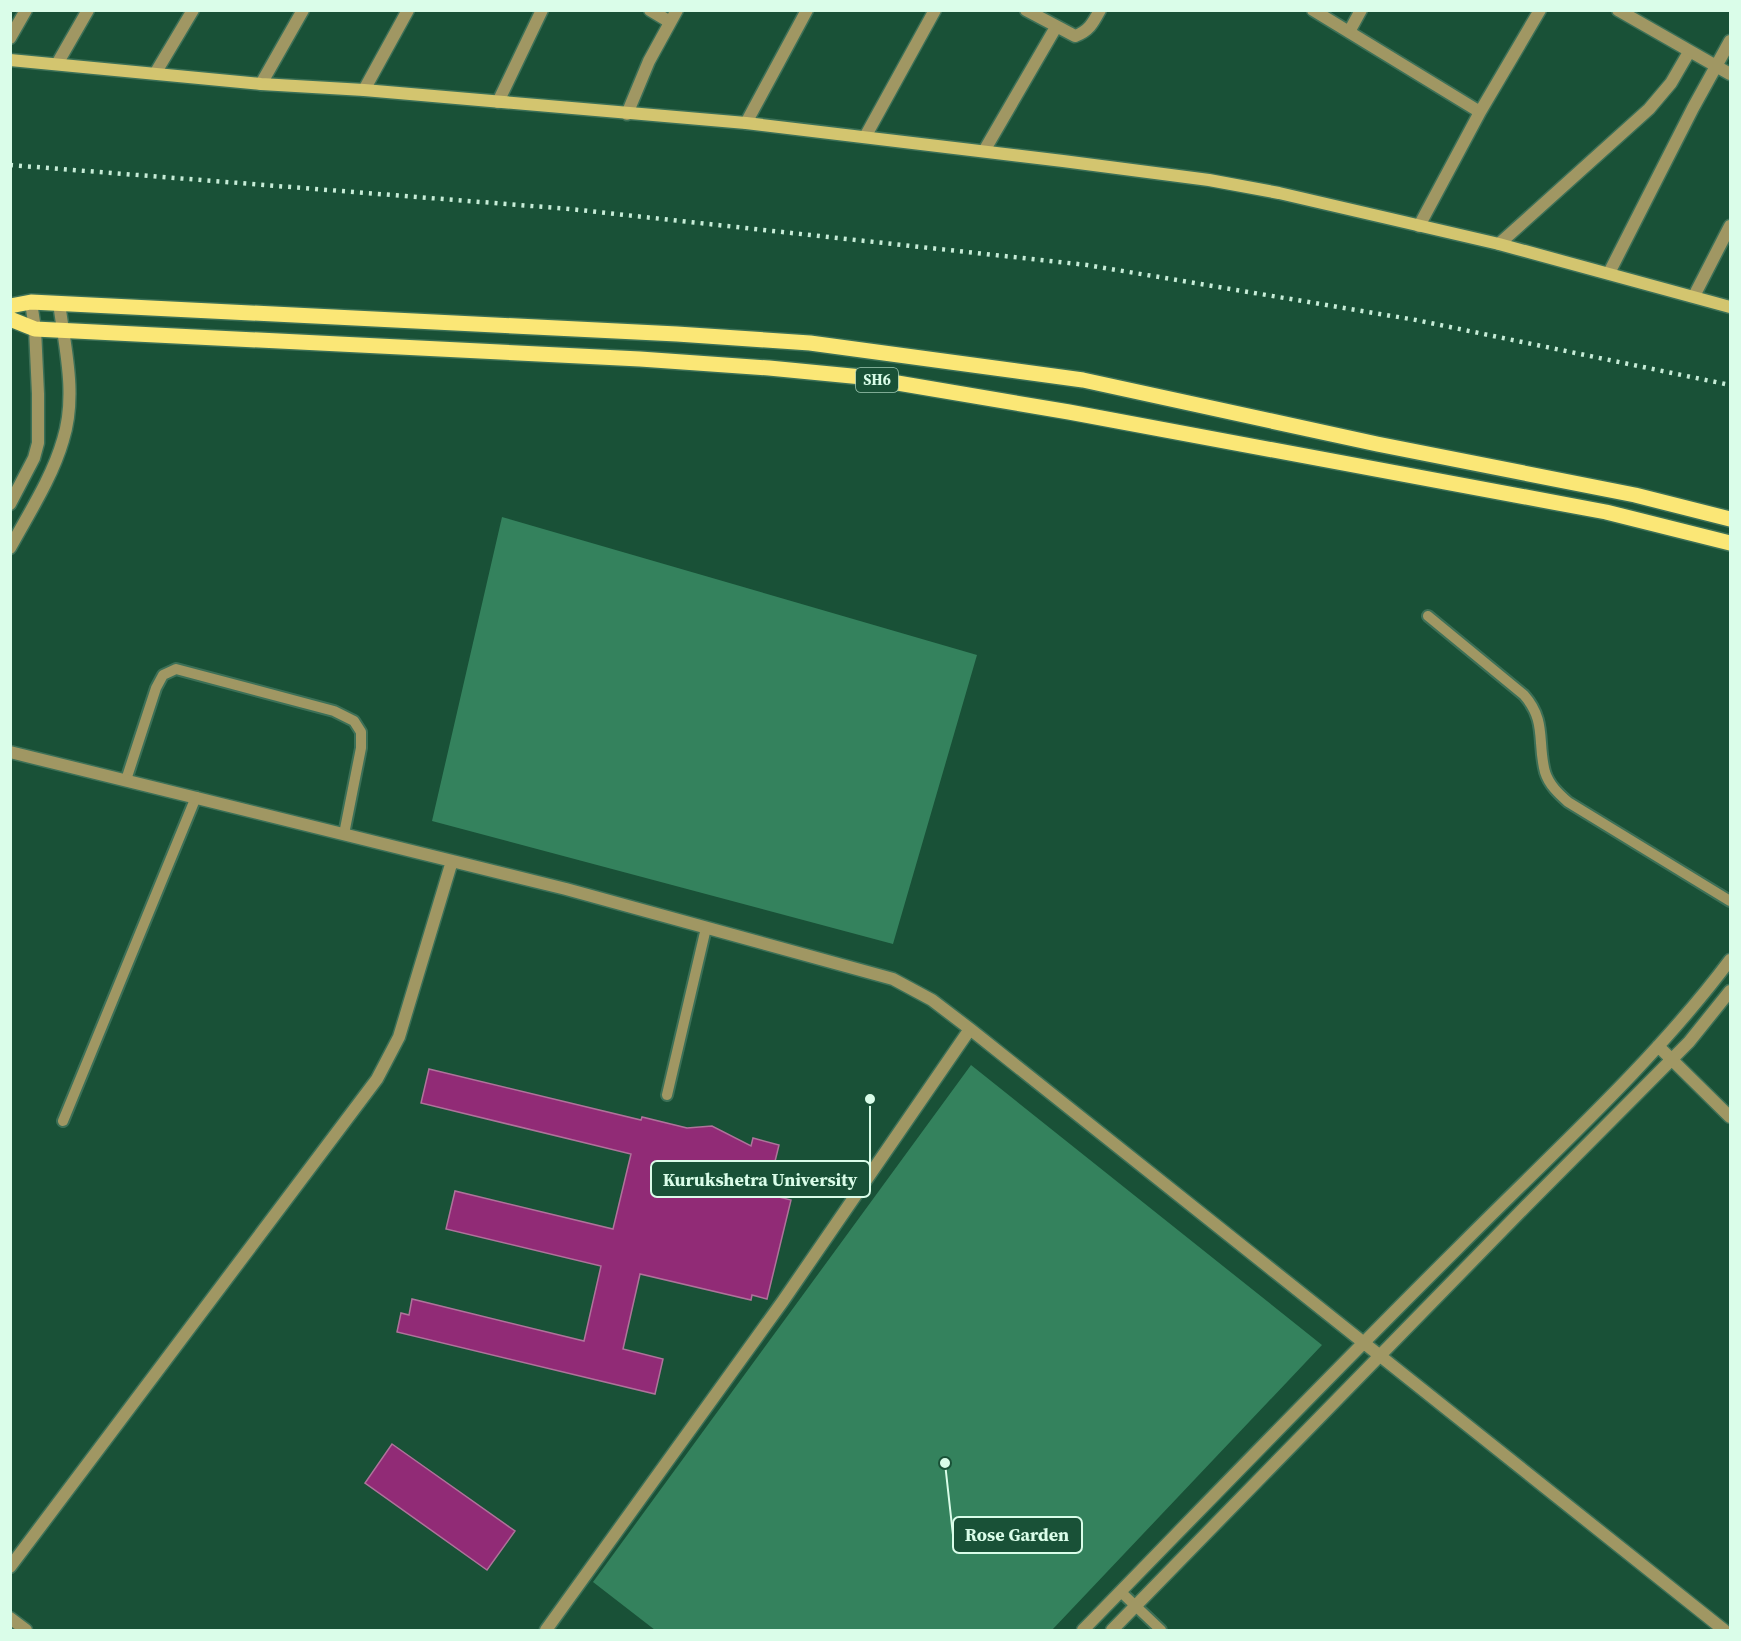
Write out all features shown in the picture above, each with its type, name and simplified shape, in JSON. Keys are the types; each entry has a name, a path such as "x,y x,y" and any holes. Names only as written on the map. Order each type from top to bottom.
{"main road":[{"name":"SH6","path":"10,306 32,302 59,303 677,334 810,343 1083,380 1377,444 1635,495 1731,519"},
{"name":"SH6","path":"10,320 35,329 63,331 640,359 862,377 1069,412 1583,508 1731,543"}],"street":[{"path":"10,38 26,10"},
{"path":"57,64 88,10"},
{"path":"156,72 193,10"},
{"path":"261,84 303,10"},
{"path":"364,90 408,10"},
{"path":"498,102 542,10"},
{"path":"650,10 670,22"},
{"path":"627,114 649,61 677,10"},
{"path":"746,123 807,10"},
{"path":"865,137 935,10"},
{"path":"1026,10 1075,36 1084,33 1100,10"},
{"path":"1313,10 1480,112"},
{"path":"1349,32 1361,10"},
{"path":"1419,226 1480,112 1540,10"},
{"path":"1618,10 1731,74"},
{"path":"984,151 1056,27"},
{"path":"1608,273 1693,108 1731,41"},
{"path":"1499,244 1657,101 1671,83 1689,52"},
{"path":"10,60 156,72 261,84 364,90 746,123 1209,180 1278,193 1499,244 1731,308"},
{"path":"1694,296 1731,226"},
{"path":"10,504 34,458 38,443 40,424 32,302"},
{"path":"10,548 55,464 64,438 69,393 68,358 59,303"},
{"path":"10,752 566,889 893,979 932,1000 970,1029 1724,1630"},
{"path":"10,1567 377,1079 399,1037 452,861"},
{"path":"1083,1630 1362,1343 1658,1046 1701,999 1731,960"},
{"path":"1112,1630 1689,1042 1731,992"},
{"path":"546,1630 783,1301 970,1029"},
{"path":"1658,1046 1731,1117"},
{"path":"10,1618 26,1630"}],"lane":[{"path":"1428,616 1524,695 1534,706 1546,772 1559,794 1568,802 1731,901"},
{"path":"126,780 156,688 163,675 176,669 334,711 354,721 361,732 361,748 344,834"},
{"path":"63,1121 196,797"},
{"path":"667,1095 706,928"},
{"path":"1121,1592 1161,1630"}],"green space":[{"path":"502,517 977,655 893,944 432,821"},
{"path":"971,1065 1322,1345 1052,1630 655,1630 593,1582"}],"building":[{"path":"429,1069 641,1120 642,1117 687,1128 712,1126 751,1146 753,1138 779,1145 767,1194 791,1200 767,1299 752,1295 751,1300 640,1274 623,1349 663,1359 655,1394 397,1332 401,1313 409,1315 412,1299 584,1341 601,1266 446,1229 455,1191 613,1229 631,1154 421,1103"},
{"path":"392,1444 515,1531 487,1570 365,1483"}],"railway":[{"path":"10,165 570,209 1087,265 1416,320 1730,385"}],"place":[{"name":"Kurukshetra University","path":"870,1099"},
{"name":"Rose Garden","path":"945,1463"}]}
